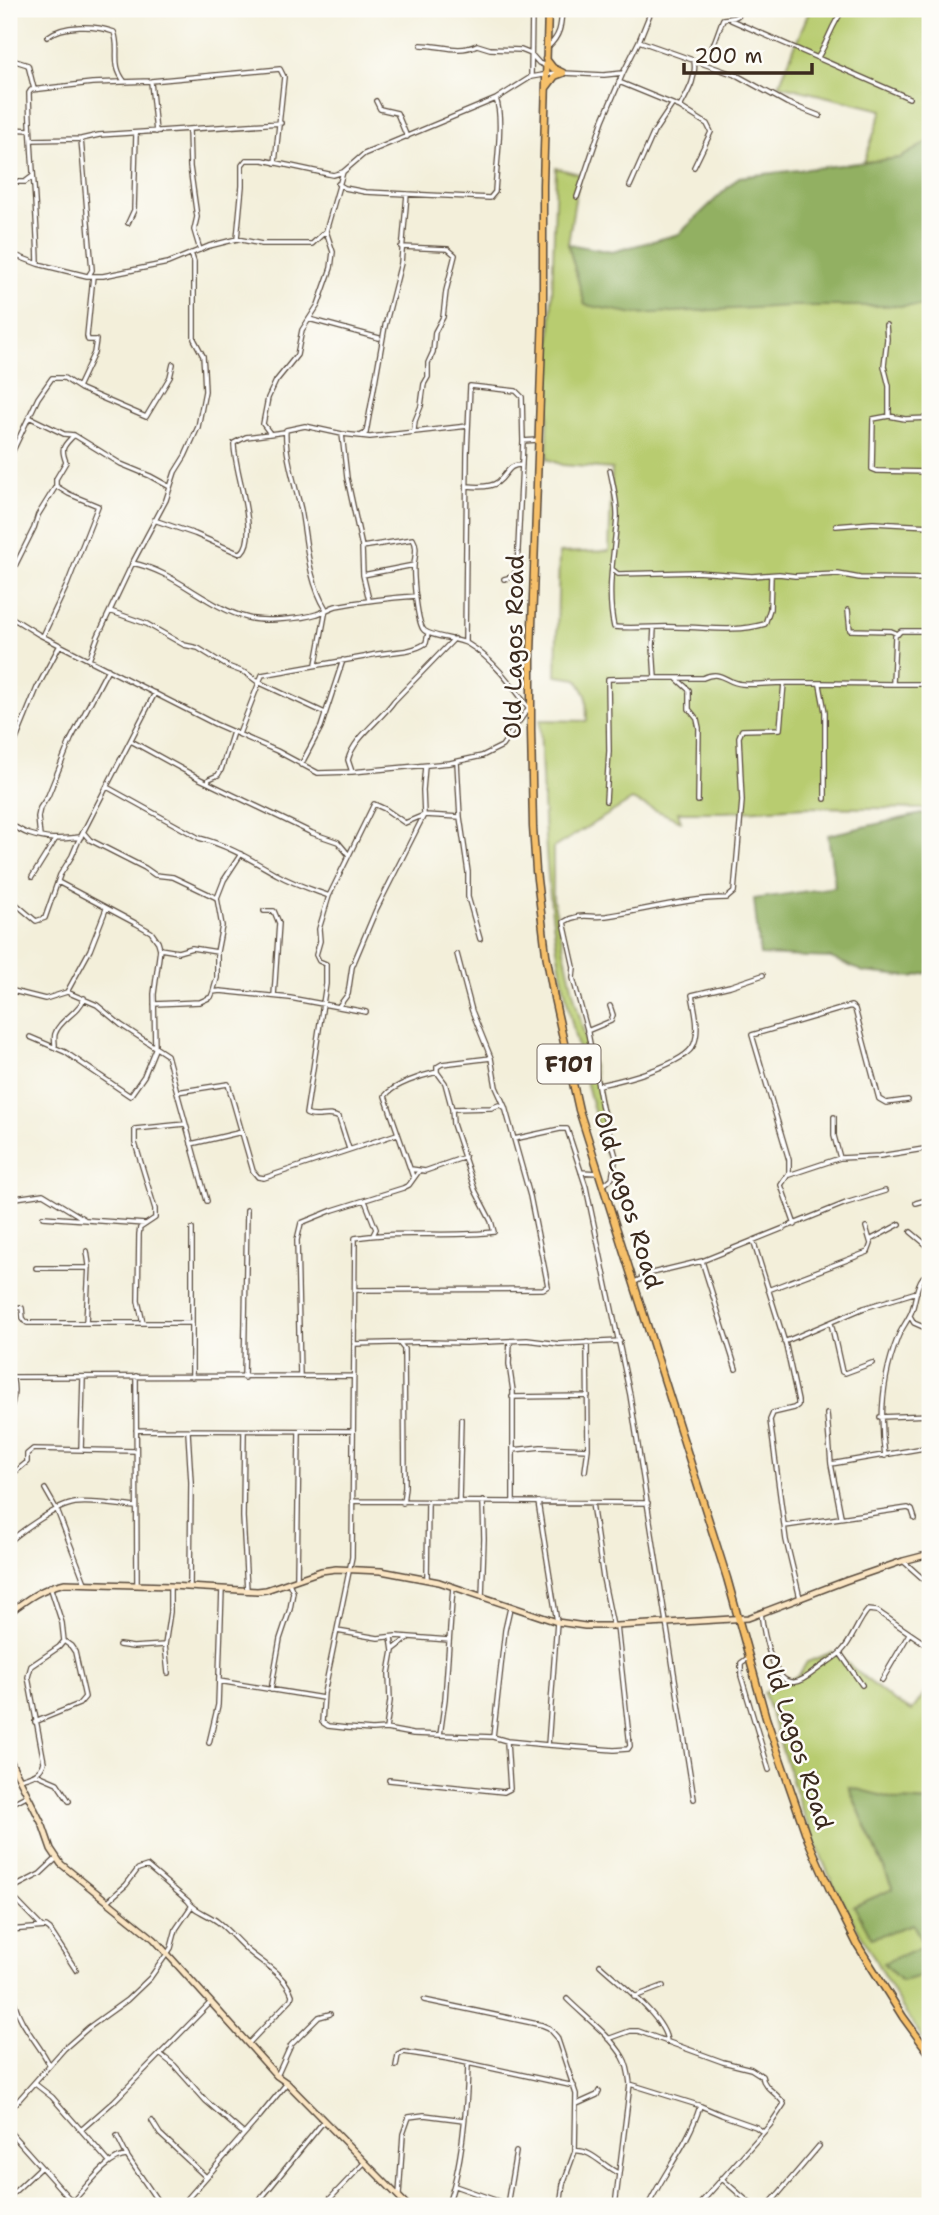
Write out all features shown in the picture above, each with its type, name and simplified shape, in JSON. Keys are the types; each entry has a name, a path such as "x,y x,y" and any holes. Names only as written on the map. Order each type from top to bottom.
{"main road":[{"name":"Old Lagos Road","path":"548,9 539,440 530,707 533,827 544,942 554,998 579,1110 789,1787 808,1840 857,1944 881,1984 930,2053"},
{"path":"546,66 563,73"},
{"path":"545,90 555,76 563,73"}],"street":[{"path":"531,77 532,9"},
{"path":"547,48 560,32 562,9"},
{"path":"577,197 595,141 652,9"},
{"path":"731,20 738,16 741,9"},
{"path":"818,57 844,9"},
{"path":"697,62 705,59 709,53 723,19 731,20 909,98"},
{"path":"47,37 59,30 96,27 114,32 117,71 125,82"},
{"path":"639,41 744,79 788,103 820,116"},
{"path":"421,45 458,50 477,45 490,49 521,50 531,54 539,63 563,73 623,73"},
{"path":"9,59 28,65 34,89"},
{"path":"680,107 694,78 697,62"},
{"path":"237,239 244,161 263,160 327,175 343,172 364,155 496,99 546,66"},
{"path":"38,264 29,93 34,89 280,69 284,77 275,163"},
{"path":"151,81 156,132"},
{"path":"619,82 680,107 707,124 711,132 694,167"},
{"path":"338,184 365,192 482,198 494,196 501,109 496,99"},
{"path":"376,101 380,109 397,113 407,137"},
{"path":"630,186 654,132 672,104"},
{"path":"31,139 81,139 99,135 281,123"},
{"path":"9,129 30,130"},
{"path":"188,129 197,216 194,230 200,250"},
{"path":"128,223 134,210 132,199 136,134"},
{"path":"81,139 92,270 87,276"},
{"path":"9,253 38,264 87,276 111,276 149,265 163,264 237,239 262,244 312,244 326,231 343,172"},
{"path":"9,182 25,182 33,176"},
{"path":"360,436 366,432 385,326 401,263 407,194"},
{"path":"270,432 263,424 268,398 276,381 297,355 302,330 318,305 333,261 331,243 326,231"},
{"path":"401,247 448,250 455,255 443,317 435,332 433,352 428,363 428,377 414,430"},
{"path":"89,660 132,563 166,500 177,466 185,456 198,426 205,391 203,356 194,339 194,262 191,253"},
{"path":"78,387 94,353 96,340 88,340 87,336 93,276"},
{"path":"309,319 379,338"},
{"path":"886,325 884,366 889,386 890,416"},
{"path":"9,458 38,398 52,378 64,378 78,387 146,417 170,377 173,364"},
{"path":"465,642 470,386 516,391 522,397 523,441 517,570 512,577 504,579"},
{"path":"930,418 905,419 890,416 872,420 872,469 930,472"},
{"path":"29,417 64,434 74,435 121,464 170,487"},
{"path":"154,520 238,553 245,550 247,545 246,513 234,443 246,437 286,432 288,429 305,426 370,437 468,425"},
{"path":"286,432 314,581 326,609 316,664"},
{"path":"342,434 347,478 362,547 363,575 369,600"},
{"path":"9,578 38,515 56,486 55,479 65,461 63,448 74,435"},
{"path":"523,441 539,440"},
{"path":"468,486 494,484 512,466 522,465"},
{"path":"610,470 617,516 612,569 611,610 614,627 674,626 726,630 748,629 765,624 770,609 771,575"},
{"path":"43,636 67,585 98,506 56,486"},
{"path":"836,526 873,523 930,526"},
{"path":"239,734 262,675 364,657 376,652 419,648 426,643 428,635 421,623 416,596 416,542 413,539 362,547"},
{"path":"132,563 155,570 247,618 269,621 317,614 326,609 369,600 416,596"},
{"path":"363,575 414,565"},
{"path":"612,569 618,575 697,572 817,576 838,574 860,578 930,579"},
{"path":"848,610 850,630 891,631 898,634"},
{"path":"110,611 147,624 184,645 198,649 227,666 246,673 258,682 325,713"},
{"path":"9,629 11,618 108,670 318,773 457,762 482,756 502,746 511,735 530,707 496,667 465,642 428,635"},
{"path":"654,628 656,678"},
{"path":"893,684 895,636 901,631 930,631"},
{"path":"352,772 348,760 356,745 454,639"},
{"path":"9,751 60,645"},
{"path":"301,765 313,744 343,660"},
{"path":"40,836 40,808 48,796 71,739 108,670"},
{"path":"606,801 609,751 608,679 703,678 722,675 732,682 742,684 930,684"},
{"path":"676,678 689,690 689,709 697,719 699,728 698,801"},
{"path":"819,682 825,712 825,799"},
{"path":"604,1185 612,1178 616,1157 601,1108 564,922 585,914 603,916 705,898 727,898 734,892 742,801 739,737 742,730 780,729 784,683"},
{"path":"9,898 33,919 43,920 58,882 155,693"},
{"path":"208,782 221,770 233,732"},
{"path":"131,741 312,833 338,842 348,854"},
{"path":"457,762 468,897 480,939"},
{"path":"339,1006 348,994 351,971 376,910 424,815 425,765"},
{"path":"107,787 199,838 214,841 300,886 328,895"},
{"path":"349,1149 340,1118 328,1114 306,1114 326,984 326,964 318,961 316,955 320,942 319,929 328,895 374,804 404,823 424,815 460,817"},
{"path":"9,825 20,828 27,834 55,840 82,835 155,875 173,877 217,898"},
{"path":"32,877 55,840"},
{"path":"154,1004 206,1000 213,992 222,926 217,898 224,880 241,854"},
{"path":"30,1037 55,1046 130,1096 144,1076 155,1049 154,1004 160,949 158,942 151,932 58,882"},
{"path":"67,992 90,950 107,908"},
{"path":"264,911 274,911 279,923 274,996"},
{"path":"160,949 178,952 192,948 218,952"},
{"path":"356,1290 543,1289 548,1286 530,1196 505,1107 496,1087 491,1058 472,1011 457,954"},
{"path":"598,1085 623,1080 669,1063 691,1050 696,1031 692,995 763,975"},
{"path":"9,990 45,999 67,992 84,998 167,1055 207,1201"},
{"path":"213,992 274,996 366,1012"},
{"path":"55,1046 55,1033 71,1013 82,1005 84,998"},
{"path":"587,1031 611,1021 613,1015 610,1006"},
{"path":"788,1175 789,1160 760,1070 751,1038 753,1034 851,1006 855,1009 879,1099 886,1103 908,1100"},
{"path":"491,1058 442,1064 437,1067 437,1072 445,1083 453,1124 475,1190 491,1220 494,1232 470,1235 401,1233 355,1238 351,1568 343,1594 323,1698 321,1716 325,1724 412,1734 494,1737 507,1741 624,1751 630,1746 615,1626 603,1578 592,1503"},
{"path":"413,1178 394,1118 386,1102 387,1092 398,1085 437,1072"},
{"path":"177,1092 228,1084 253,1171 258,1177 264,1178 397,1134"},
{"path":"452,1109 491,1108 499,1105 505,1107"},
{"path":"834,1116 834,1136 840,1158"},
{"path":"143,1323 138,1301 139,1234 140,1228 155,1217 155,1209 135,1143 135,1129 186,1124"},
{"path":"514,1139 566,1129 581,1172 620,1341 694,1799"},
{"path":"191,1144 242,1132"},
{"path":"795,1224 781,1189 781,1182 788,1175 840,1158 880,1156 930,1148"},
{"path":"411,1169 419,1171 465,1157"},
{"path":"300,1376 297,1240 301,1223 409,1185 419,1171"},
{"path":"581,1172 600,1173"},
{"path":"634,1283 652,1273 702,1261 846,1203 885,1191"},
{"path":"9,1199 43,1194 86,1220"},
{"path":"916,1203 930,1199"},
{"path":"365,1201 376,1229 373,1235"},
{"path":"244,1378 247,1210"},
{"path":"43,1217 145,1224"},
{"path":"870,1240 900,1224"},
{"path":"768,1290 868,1252 871,1248 866,1227"},
{"path":"192,1229 192,1377"},
{"path":"911,1232 930,1248"},
{"path":"753,1240 795,1381 798,1405 770,1416 785,1526 800,1598"},
{"path":"86,1323 89,1268 87,1251"},
{"path":"702,1261 736,1369"},
{"path":"36,1268 89,1268"},
{"path":"885,1456 880,1417 883,1394 896,1340 910,1316 919,1282 929,1276 930,1269"},
{"path":"784,1342 864,1308 917,1292"},
{"path":"9,1306 22,1308 27,1324 192,1323"},
{"path":"910,1316 914,1322 930,1330"},
{"path":"831,1323 842,1371 845,1373 872,1363"},
{"path":"354,1344 527,1340 559,1344 620,1341"},
{"path":"510,1341 513,1502"},
{"path":"585,1472 588,1449 587,1342"},
{"path":"398,1343 404,1349"},
{"path":"403,1503 404,1349 409,1343"},
{"path":"9,1411 13,1403 10,1374 83,1378 354,1376"},
{"path":"136,1376 136,1586"},
{"path":"80,1450 83,1378"},
{"path":"512,1397 588,1396"},
{"path":"827,1414 831,1464 841,1516"},
{"path":"880,1417 930,1415"},
{"path":"459,1501 461,1419"},
{"path":"136,1430 352,1432"},
{"path":"188,1431 191,1482 190,1587"},
{"path":"244,1431 243,1517 247,1591"},
{"path":"297,1579 299,1431"},
{"path":"513,1450 541,1447 588,1449"},
{"path":"831,1464 930,1447"},
{"path":"9,1477 27,1462 29,1451 136,1451"},
{"path":"45,1489 57,1510 85,1585"},
{"path":"352,1501 648,1503"},
{"path":"482,1597 483,1501"},
{"path":"427,1580 428,1502"},
{"path":"538,1502 557,1622 548,1745"},
{"path":"9,1542 66,1506 83,1503 136,1507"},
{"path":"785,1526 910,1508 915,1519"},
{"path":"9,1613 50,1586 75,1583 266,1590 321,1572 351,1568 427,1580 557,1622 585,1626 748,1618 903,1560 930,1554"},
{"path":"903,1560 930,1585"},
{"path":"271,1690 280,1639 293,1592 289,1583"},
{"path":"20,1779 36,1774 44,1762 28,1677 29,1670 64,1641 62,1623 50,1586"},
{"path":"169,1673 164,1645 170,1612 170,1586"},
{"path":"439,1735 445,1699 453,1587"},
{"path":"209,1743 218,1705 222,1589"},
{"path":"494,1737 501,1662 510,1608"},
{"path":"761,1613 764,1639 778,1672 789,1682 801,1680 840,1653 868,1610 877,1611 930,1647"},
{"path":"337,1631 378,1638 449,1640"},
{"path":"882,1680 909,1634"},
{"path":"386,1729 393,1651 391,1637"},
{"path":"393,1651 408,1639"},
{"path":"36,1722 79,1704 85,1697 75,1652 64,1641"},
{"path":"119,1645 164,1645"},
{"path":"840,1653 862,1685"},
{"path":"750,1657 741,1663 740,1668 769,1770"},
{"path":"219,1681 323,1698"},
{"path":"389,1780 504,1792 510,1789 507,1741"},
{"path":"9,1758 57,1858 70,1873 154,1939 277,2076 287,2082 408,2206"},
{"path":"36,1774 57,1783 69,1801"},
{"path":"9,1805 28,1795"},
{"path":"57,1858 40,1874 9,1891 35,1921 50,1930 76,1970"},
{"path":"108,1901 126,1885 138,1869 147,1866 188,1901 191,1907 219,1923 289,1987 292,1995 290,1999 249,2043"},
{"path":"9,2111 50,2064 88,2028 150,1978 167,1953 176,1929 191,1907"},
{"path":"33,1928 35,1921"},
{"path":"9,1930 41,1926"},
{"path":"600,1965 660,2022 667,2035 667,2042"},
{"path":"9,1983 22,2021 50,2064"},
{"path":"634,1997 663,1986"},
{"path":"567,1999 623,2056 630,2084 615,2206"},
{"path":"424,2000 549,2028 557,2036 575,2086 577,2104 575,2151 563,2184 560,2206"},
{"path":"81,2130 114,2101 211,2002"},
{"path":"277,2076 291,2045 319,2017 330,2014"},
{"path":"608,2039 630,2031 646,2034 723,2062 751,2069 762,2076 763,2083 781,2098 784,2104 782,2110 698,2206"},
{"path":"397,2066 398,2055 404,2052 575,2086"},
{"path":"160,2053 206,2101 244,2134"},
{"path":"447,2206 455,2186 468,2065"},
{"path":"34,2082 45,2090 109,2162"},
{"path":"181,2206 287,2082"},
{"path":"630,2084 701,2106 763,2132"},
{"path":"577,2104 597,2095 599,2091"},
{"path":"648,2206 690,2134 701,2106"},
{"path":"399,2197 403,2134 409,2117 424,2115 464,2120"},
{"path":"255,2206 324,2120"},
{"path":"152,2122 160,2134 206,2177"},
{"path":"9,2131 76,2206"},
{"path":"117,2136 161,2206"},
{"path":"768,2206 819,2146"},
{"path":"575,2151 586,2151 618,2173"},
{"path":"455,2186 510,2205 516,2152"},
{"path":"72,2202 109,2162 127,2155"},
{"path":"323,2206 365,2162"},
{"path":"9,2197 41,2167"},
{"path":"721,2178 753,2206"},
{"path":"919,2206 930,2195"},
{"path":"774,2200 780,2205"}],"green space":[{"path":"810,9 927,9 930,27 930,141 900,158 864,162 882,110 779,85"},
{"path":"930,141 930,306 792,306 635,314 585,305 568,244 612,252 679,234 739,177 900,158"},
{"path":"556,168 579,174 568,244 585,305 930,306 930,809 806,807 678,812 681,821 632,800 553,848 553,899 573,991 606,1118 606,1156 574,1032 555,938 544,813 540,720 587,721 586,695 577,679 556,676 559,553 609,551 612,469 562,465 547,459"},
{"path":"930,812 930,972 912,977 864,972 831,958 760,955 754,899 835,887 828,835"},
{"path":"833,1652 892,1700 912,1711 930,1685 930,1802 898,1800 849,1788 893,1889 854,1906 913,1924 924,1946 884,1964 901,1981 930,1974 930,2050 898,2001 832,1882 801,1808 764,1693 799,1675 807,1662"},
{"path":"849,1787 898,1800 930,1802 930,1974 901,1981 883,1963 924,1946 913,1924 872,1938 854,1906 893,1889"}]}
